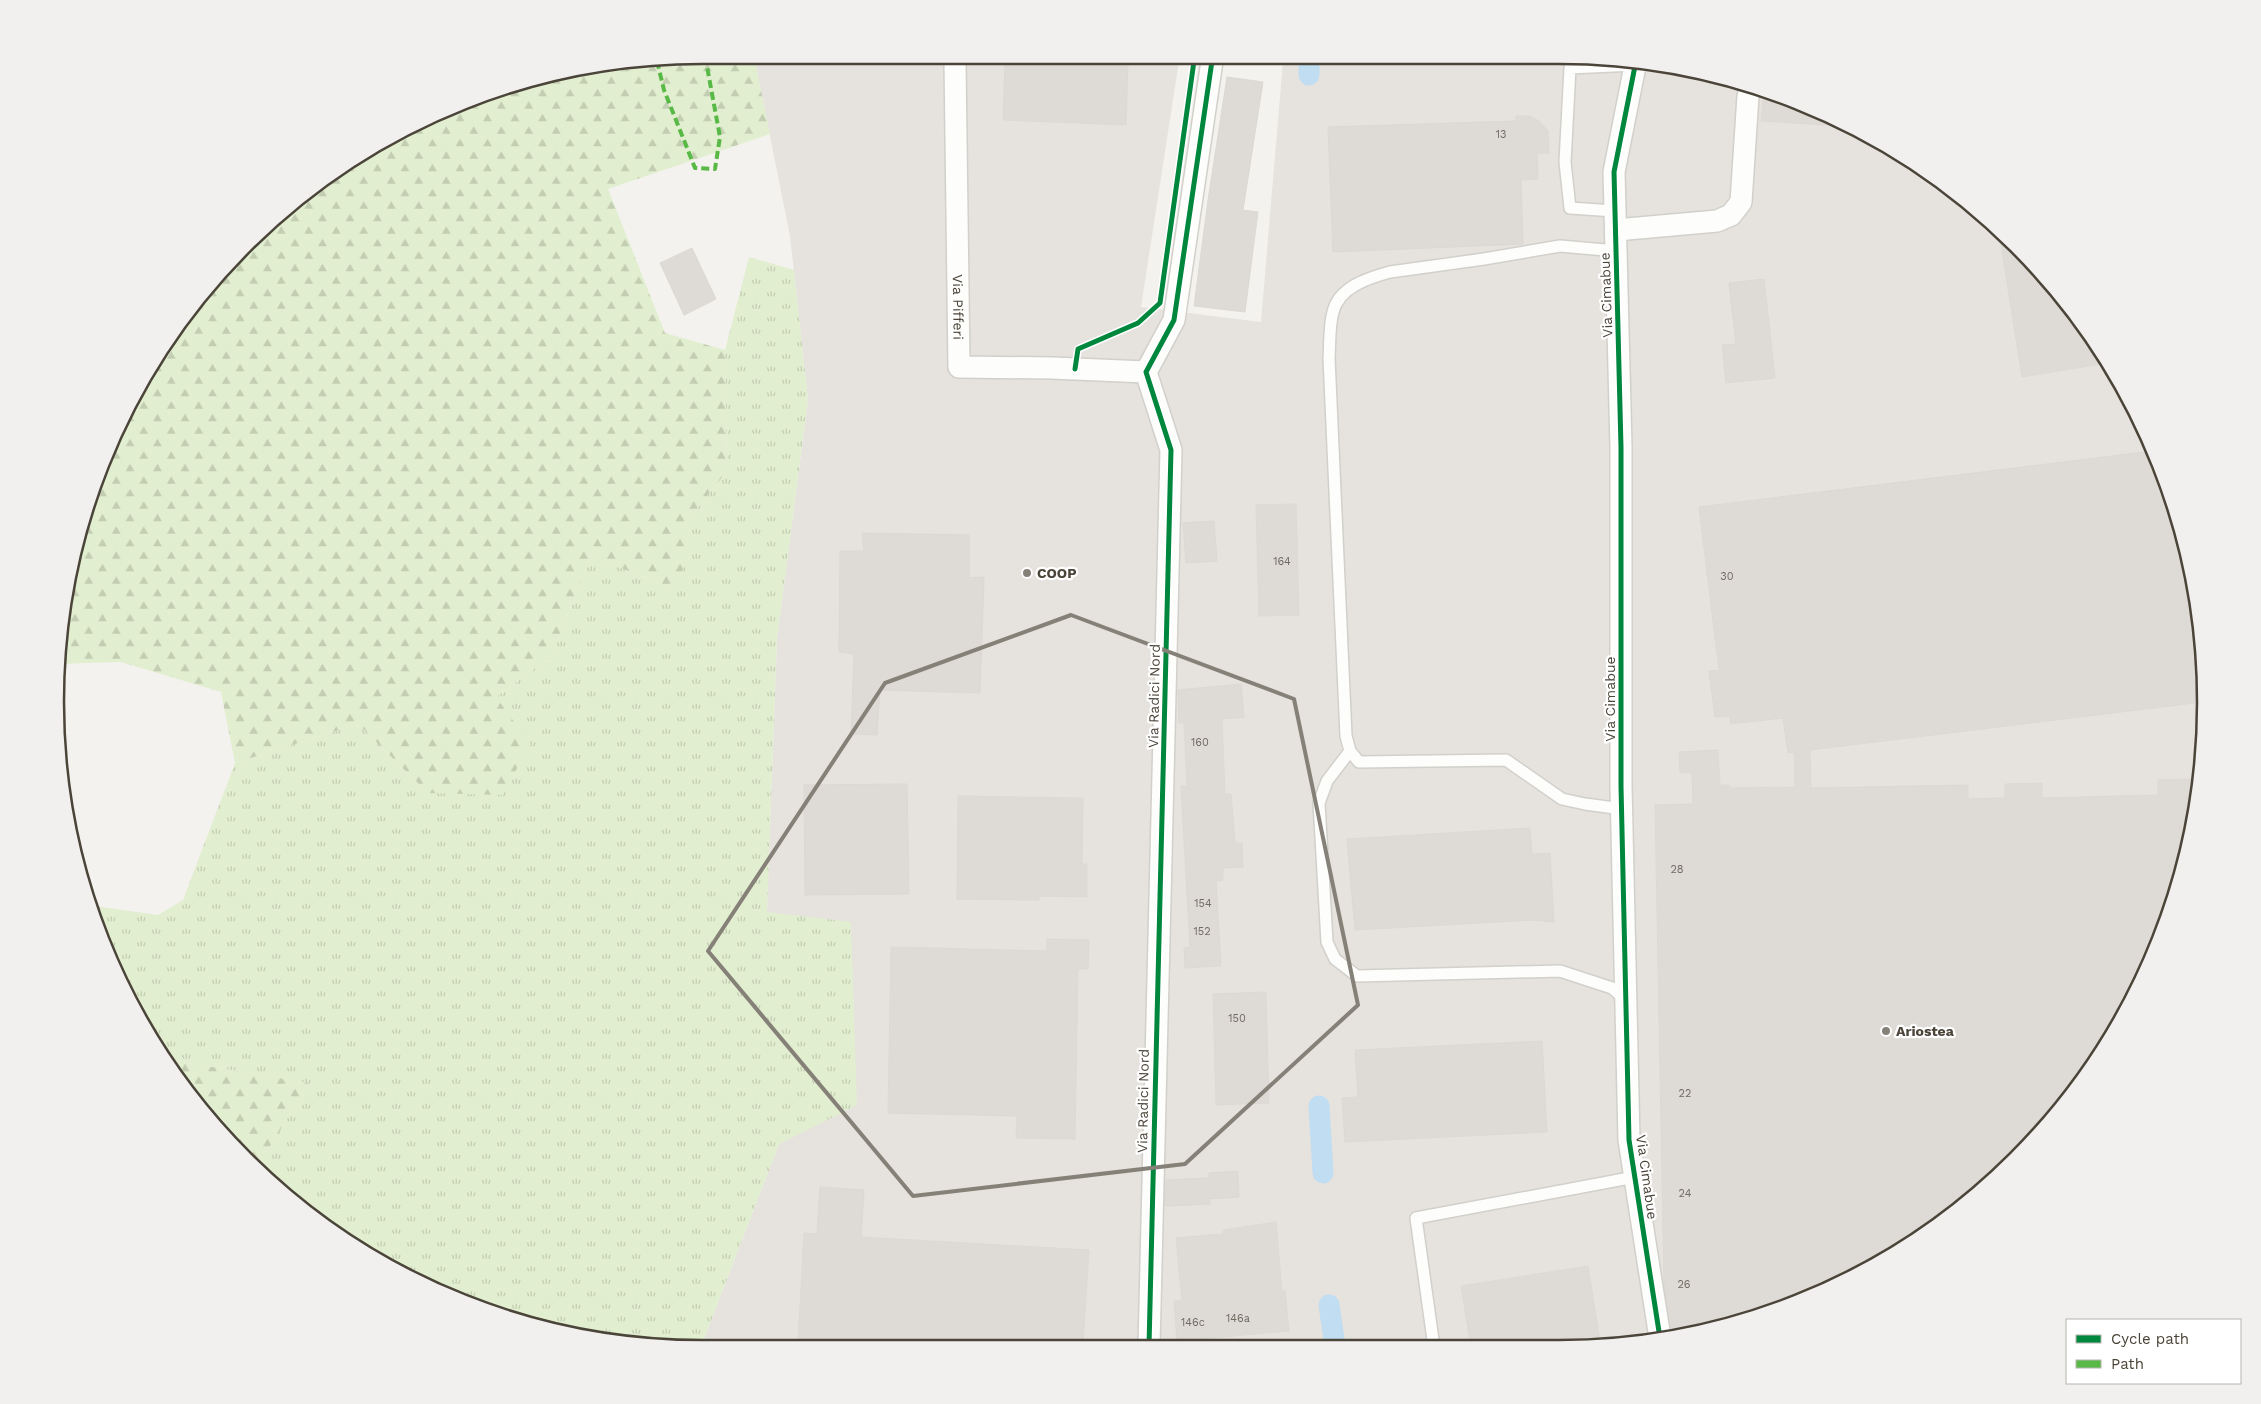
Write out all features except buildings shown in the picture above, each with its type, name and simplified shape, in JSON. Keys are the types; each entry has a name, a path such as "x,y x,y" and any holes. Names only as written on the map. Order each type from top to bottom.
{"street":[{"name":"Via Pifferi","path":"955,64 959,367 1146,372"},
{"path":"1146,372 1174,320 1211,64"},
{"name":"Via Cimabue","path":"1635,68 1614,172 1621,447 1622,808 1630,1140 1659,1332"},
{"path":"1615,220 1716,221 1732,215 1741,202 1748,96"},
{"name":"Via Radici Nord","path":"1146,372 1171,450 1150,1340"}],"lane":[{"path":"1605,65 1570,68 1565,162 1570,208 1615,220"},
{"path":"1616,251 1560,246 1390,272 1362,281 1347,290 1333,311 1329,368 1346,736 1350,751 1359,762 1506,760 1562,799 1585,804 1622,808"},
{"path":"1350,751 1327,781 1318,803 1327,942 1335,959 1357,976 1560,971 1612,988 1626,1000"},
{"path":"1433,1340 1416,1218 1635,1177"}],"highlighted area":[{"path":"1071,615 1294,699 1358,1005 1185,1164 913,1196 708,951 885,683"}],"shaded area":[{"path":"756,64 1179,64 1141,307 1261,322 1283,64 1601,65 1684,76 1724,85 1803,112 1878,149 1914,171 1980,222 2010,251 2039,281 2090,347 2112,383 2149,458 2176,537 2185,577 2196,660 2197,702 2196,744 2185,827 2176,867 2149,946 2112,1021 2090,1057 2039,1123 2010,1153 1980,1182 1914,1233 1878,1255 1803,1292 1724,1319 1684,1328 1601,1339 1559,1340 704,1340 779,1144 857,1104 767,912 777,639 808,400 790,236"}],"green space":[{"path":"756,64 770,134 608,189 665,333 725,350 727,471 681,529 693,544 675,589 590,556 552,656 496,697 530,744 503,795 428,793 358,724 235,763 221,692 121,662 65,664 69,619 85,537 112,458 149,383 171,347 222,281 281,222 347,171 383,149 458,112 497,98 537,85 619,69 660,65"},
{"path":"749,257 794,270 808,400 777,639 767,912 851,922 857,1105 779,1144 704,1340 660,1339 619,1335 537,1319 458,1292 383,1255 347,1233 313,1208 260,1162 309,1083 174,1061 149,1021 130,984 112,946 98,906 158,915 183,900 235,763 358,724 428,793 496,697 552,656 590,556 675,589 681,529 727,471 725,350"},
{"path":"174,1061 309,1083 260,1162 222,1123"}],"waterway":[{"path":"1309,64 1309,75"},
{"path":"1319,1106 1323,1173"},
{"path":"1329,1305 1334,1340"}],"marked path":[{"path":"658,65 664,90 695,168 715,169 720,137 707,64"}],"cycle path":[{"path":"1075,369 1078,349 1138,323 1160,303 1194,64"},
{"path":"1149,1340 1171,450 1146,372 1174,320 1212,64"},
{"path":"1635,68 1614,172 1621,447 1621,786 1629,1140 1659,1332"}],"place":[{"name":"COOP","path":"1027,573"},
{"name":"Ariostea","path":"1886,1031"}]}
